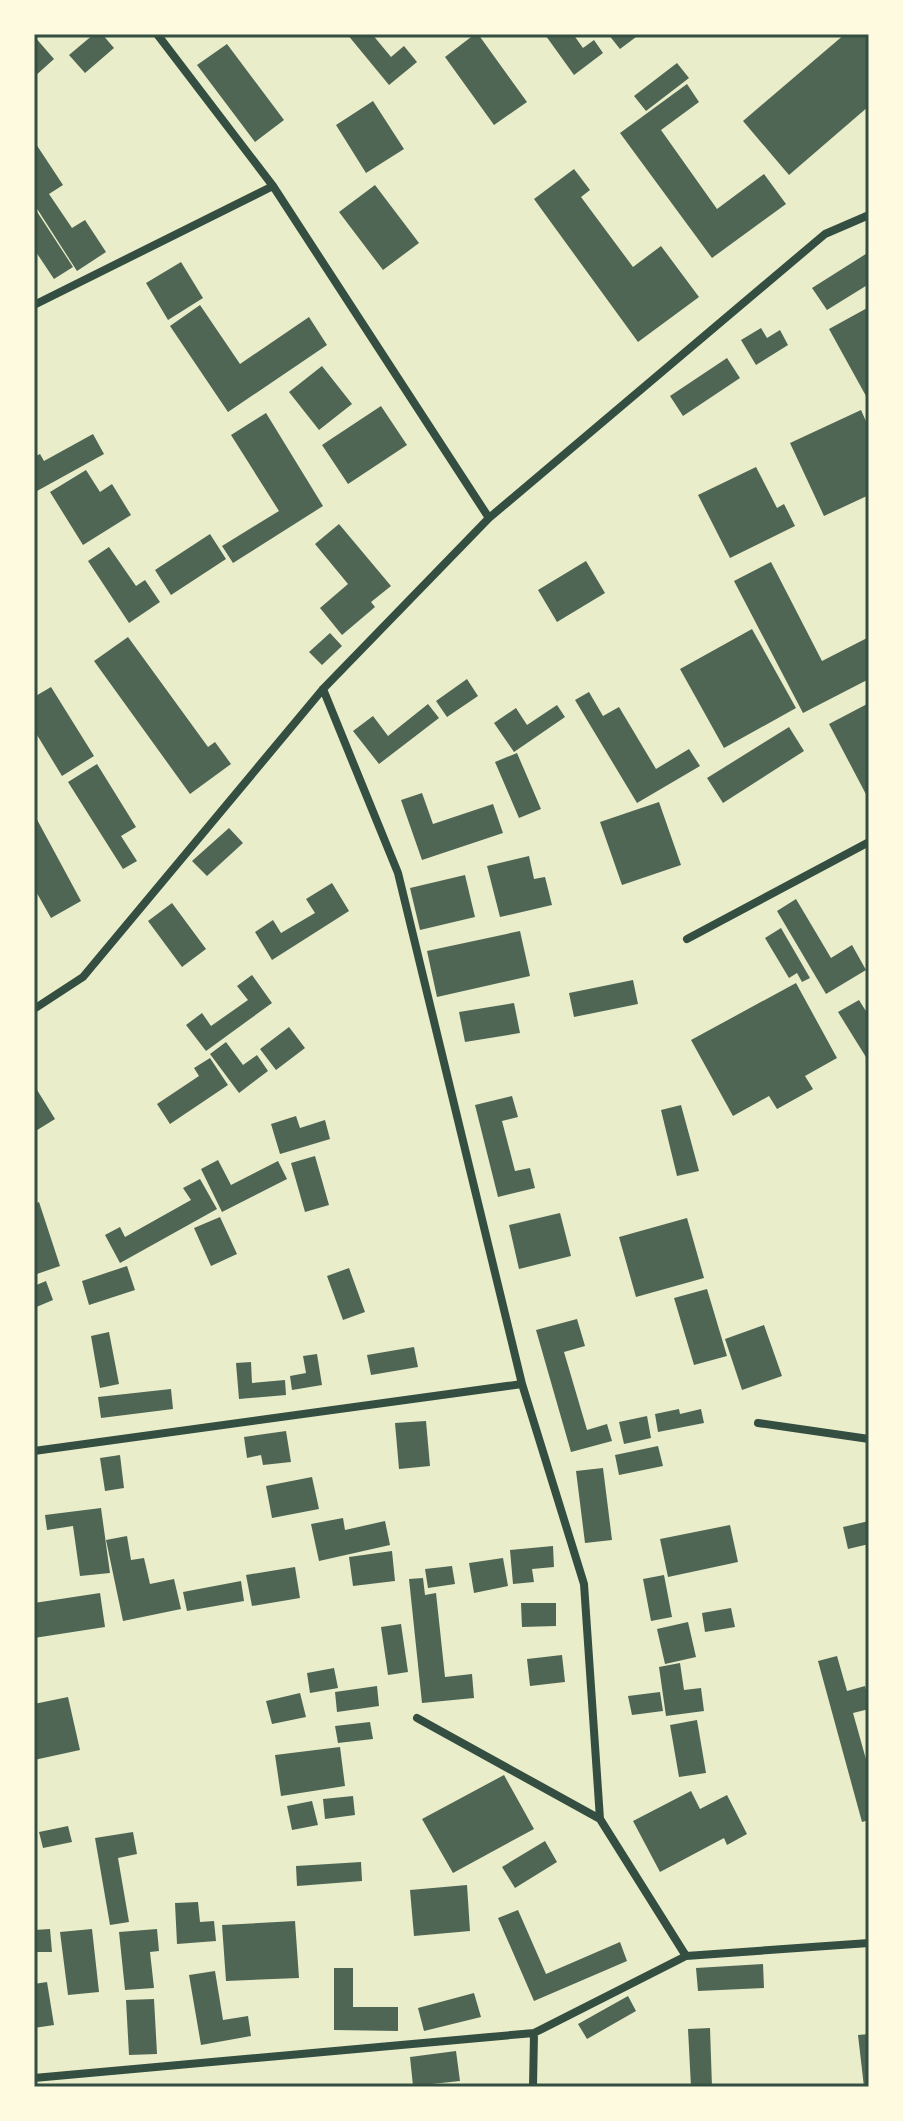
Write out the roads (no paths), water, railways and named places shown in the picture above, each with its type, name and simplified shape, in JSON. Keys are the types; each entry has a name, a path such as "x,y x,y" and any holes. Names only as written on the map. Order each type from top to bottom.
{"street":[{"path":"157,34 273,186 489,518"},
{"path":"34,305 273,186"},
{"path":"34,1009 83,977 323,689 489,518 825,234 869,215"},
{"path":"323,689 398,873 522,1384 584,1584 600,1819 686,1956"},
{"path":"687,939 869,842"},
{"path":"34,1451 522,1384"},
{"path":"758,1423 869,1439"},
{"path":"417,1718 600,1819"},
{"path":"34,2078 534,2033 686,1956 869,1943"},
{"path":"533,2087 534,2033"}]}
